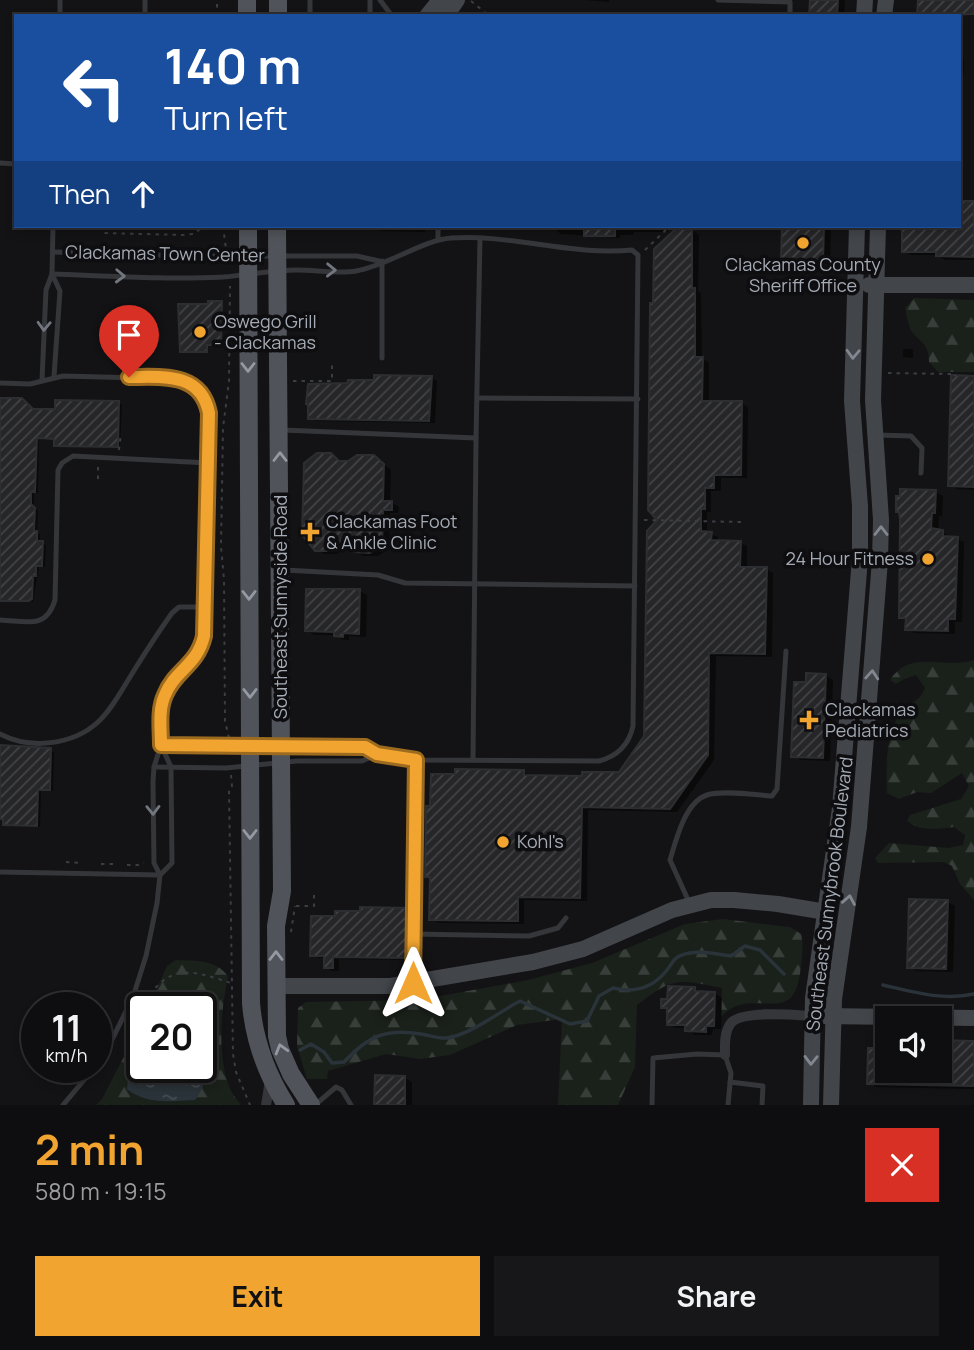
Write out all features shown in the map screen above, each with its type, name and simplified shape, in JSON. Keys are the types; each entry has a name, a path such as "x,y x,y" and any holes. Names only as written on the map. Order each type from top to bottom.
{"main road":[{"path":"429,14 440,0"},
{"name":"Southeast Sunnyside Road","path":"248,228 251,1003 256,1037 270,1077 286,1105"},
{"name":"Southeast Sunnyside Road","path":"277,228 282,891 276,926 276,1023 280,1049 290,1074 313,1105"},
{"name":"Southeast Sunnybrook Boulevard","path":"811,1105 812,1016 840,808 860,544 853,413 857,228"},
{"name":"Southeast Sunnybrook Boulevard","path":"831,1105 833,1016 838,963 859,827 880,573 881,520 874,435 873,372 878,228"},
{"path":"856,285 974,285"},
{"path":"276,986 391,986 533,962 571,953 690,904 734,900 826,912"},
{"path":"812,1016 974,1018"}],"street":[{"path":"725,1055 726,1035 734,1020 762,1015 812,1016"},
{"name":"Southeast Sunnyside Road","path":"266,1105 270,1077"}],"lane":[{"path":"718,0 790,2 790,14"},
{"name":"Clackamas Town Center","path":"42,380 46,290 52,274 53,228"},
{"path":"438,228 438,239"},
{"path":"154,767 231,768 250,766 281,754 365,747 377,754 416,760 599,761 613,757 622,750 634,726 638,255 632,250 577,251 480,239 438,239 400,257 356,271 278,263"},
{"path":"473,760 480,239"},
{"name":"Clackamas Town Center","path":"53,252 248,255 278,263"},
{"path":"278,263 356,256 382,261"},
{"path":"382,261 382,358"},
{"name":"Clackamas Town Center","path":"52,274 153,278 248,275 278,263"},
{"name":"Clackamas Town Center","path":"52,274 60,291 54,376"},
{"path":"0,383 30,384 54,376 178,379 193,384 207,400 209,463 204,636 200,650 163,697 161,745 154,767 154,863 160,875 151,936 142,972 112,1040"},
{"path":"477,398 638,400"},
{"path":"280,429 476,438"},
{"path":"874,435 911,436 922,448 921,473"},
{"path":"0,621 41,621 51,613 55,600 58,470 66,459 73,456 209,463"},
{"path":"280,570 379,575 405,583 635,586"},
{"path":"0,734 22,742 41,744 59,741 88,729 99,722 112,705 172,613 179,607 204,607"},
{"path":"690,904 670,860 680,829 696,801 708,794 772,796 777,789 786,651"},
{"path":"161,745 250,746 281,754 362,761 377,754"},
{"path":"0,872 160,875 172,863 171,767 161,745"},
{"path":"413,983 416,760"},
{"path":"413,934 529,936 558,928 566,918"},
{"path":"652,1105 653,1058 697,1054 725,1055 731,1073 728,1105"},
{"path":"730,1082 763,1086 761,1105"},
{"path":"63,1105 81,1083"},
{"path":"313,1105 336,1087 342,1090 351,1105"}],"path":[{"path":"469,0 486,14"},
{"path":"103,228 103,233 183,235 193,234 202,228"},
{"path":"223,228 225,244"},
{"path":"638,255 668,228"},
{"path":"229,746 225,721 224,579 221,547 223,428 229,381 231,296"},
{"path":"292,381 332,381 332,364"},
{"path":"873,372 955,376"},
{"path":"119,450 121,433"},
{"path":"98,466 98,479"},
{"path":"636,520 742,522"},
{"path":"231,768 232,786 229,789 233,1054 236,1072 250,1105"},
{"path":"66,862 80,863"},
{"path":"127,865 144,863"},
{"path":"101,864 113,864"},
{"path":"295,906 314,906 314,892"},
{"path":"150,992 176,974 201,974 232,984"},
{"path":"247,1098 253,1101"}],"green space":[{"path":"914,298 974,300 974,372 938,372 929,362 926,348 912,332 908,321 905,308"},
{"path":"974,660 974,900 960,884 952,866 944,862 878,863 875,858 889,843 948,848 963,845 965,835 954,827 923,828 907,821 910,815 961,799 969,786 962,773 931,793 917,792 899,799 887,793 887,761 892,729 902,711 923,693 925,688 916,675 896,684 890,680 898,670 918,662 951,663"},
{"path":"723,919 790,927 801,934 802,958 796,990 789,999 780,1003 745,1004 732,1008 721,1017 722,988 685,982 660,989 637,1005 635,1067 618,1105 558,1105 562,1019 517,1025 450,1055 420,1059 386,1054 328,1071 327,1079 307,1079 297,1046 298,1008 306,1002 418,1000 528,980 592,963 685,924"},
{"path":"176,960 198,961 217,966 228,976 222,1017 223,1060 230,1089 241,1105 96,1105 112,1083 126,1053 126,1083 217,1083 217,992 155,992 167,966"}],"water":[{"path":"128,1083 204,1083 195,1100 151,1100 127,1089"}],"building":[{"path":"810,0 838,0 837,14 809,14"},
{"path":"918,0 974,0 974,14 917,14"},
{"path":"961,201 974,201 974,257 936,256 936,252 902,252 902,228 961,228"},
{"path":"584,228 615,228 615,236 584,236"},
{"path":"677,228 692,229 695,357 703,357 702,401 742,401 741,475 714,475 714,488 705,488 701,531 712,532 711,540 741,541 740,567 767,567 765,654 709,653 708,755 670,809 582,807 580,898 518,897 518,921 429,920 430,877 425,877 426,806 430,806 431,774 455,774 455,769 524,770 524,775 582,776 582,772 619,772 644,736 647,531 657,520 648,510 650,303 653,303 654,249"},
{"name":"Clackamas County Sheriff Office","path":"782,228 824,228 823,261 781,259"},
{"name":"Oswego Grill - Clackamas","path":"208,301 222,301 221,345 207,345 207,352 180,352 178,304 208,304"},
{"path":"374,375 432,376 429,421 308,419 308,384 374,380"},
{"path":"951,375 974,376 974,487 948,486"},
{"path":"0,398 22,398 33,409 55,409 55,400 119,401 118,447 54,446 54,439 37,438 35,492 31,492 31,504 35,508 34,531 37,531 37,541 43,541 42,566 36,566 32,599 29,601 0,601"},
{"path":"317,453 331,453 339,461 348,461 357,455 374,455 384,464 383,501 392,501 392,510 383,510 382,544 370,553 353,552 346,544 337,543 330,551 315,551 302,535 304,463"},
{"name":"24 Hour Fitness","path":"900,489 936,490 931,528 943,530 943,536 958,537 955,619 948,619 948,631 905,630 906,618 899,618 900,520 899,512 896,512 896,496 900,496"},
{"path":"306,589 360,589 359,634 343,633 343,637 334,636 334,632 305,631"},
{"name":"Clackamas Pediatrics","path":"806,673 826,674 823,758 791,757 794,682 806,682"},
{"path":"0,745 51,748 50,790 38,790 37,826 3,825 3,819 0,819"},
{"path":"909,899 948,900 946,969 907,968"},
{"path":"360,907 407,908 407,958 333,957 333,968 324,968 324,956 310,956 311,916 335,916 335,911 360,911"},
{"path":"668,986 695,987 695,991 715,992 714,1026 706,1026 706,1032 685,1031 685,1025 667,1025 667,1008 661,1008 661,999 667,999"},
{"path":"952,1040 974,1041 974,1086 867,1084 868,1048 875,1048 875,1083 952,1083"},
{"path":"375,1075 405,1076 405,1105 374,1105"}],"waterway":[{"path":"300,1050 311,1044 324,1052 332,1063 344,1062 361,1046 378,1036 398,1032 444,1038 456,1036 520,1001 570,1024 587,1021 599,996 613,988 643,988 662,976 677,958 693,952 731,956 745,946 760,950 784,974"},
{"path":"883,985 940,996 974,994"}],"place":[{"name":"Clackamas County Sheriff Office","path":"803,243"},
{"name":"Oswego Grill - Clackamas","path":"200,332"},
{"name":"Clackamas Foot & Ankle Clinic","path":"310,532"},
{"name":"24 Hour Fitness","path":"928,559"},
{"name":"Clackamas Pediatrics","path":"809,720"},
{"name":"Kohl's","path":"503,842"}],"route":[{"path":"129,377 178,379 193,384 207,400 209,413 204,636 195,659 170,685 163,697 161,745 365,747 377,754 416,760 413,983"}]}
